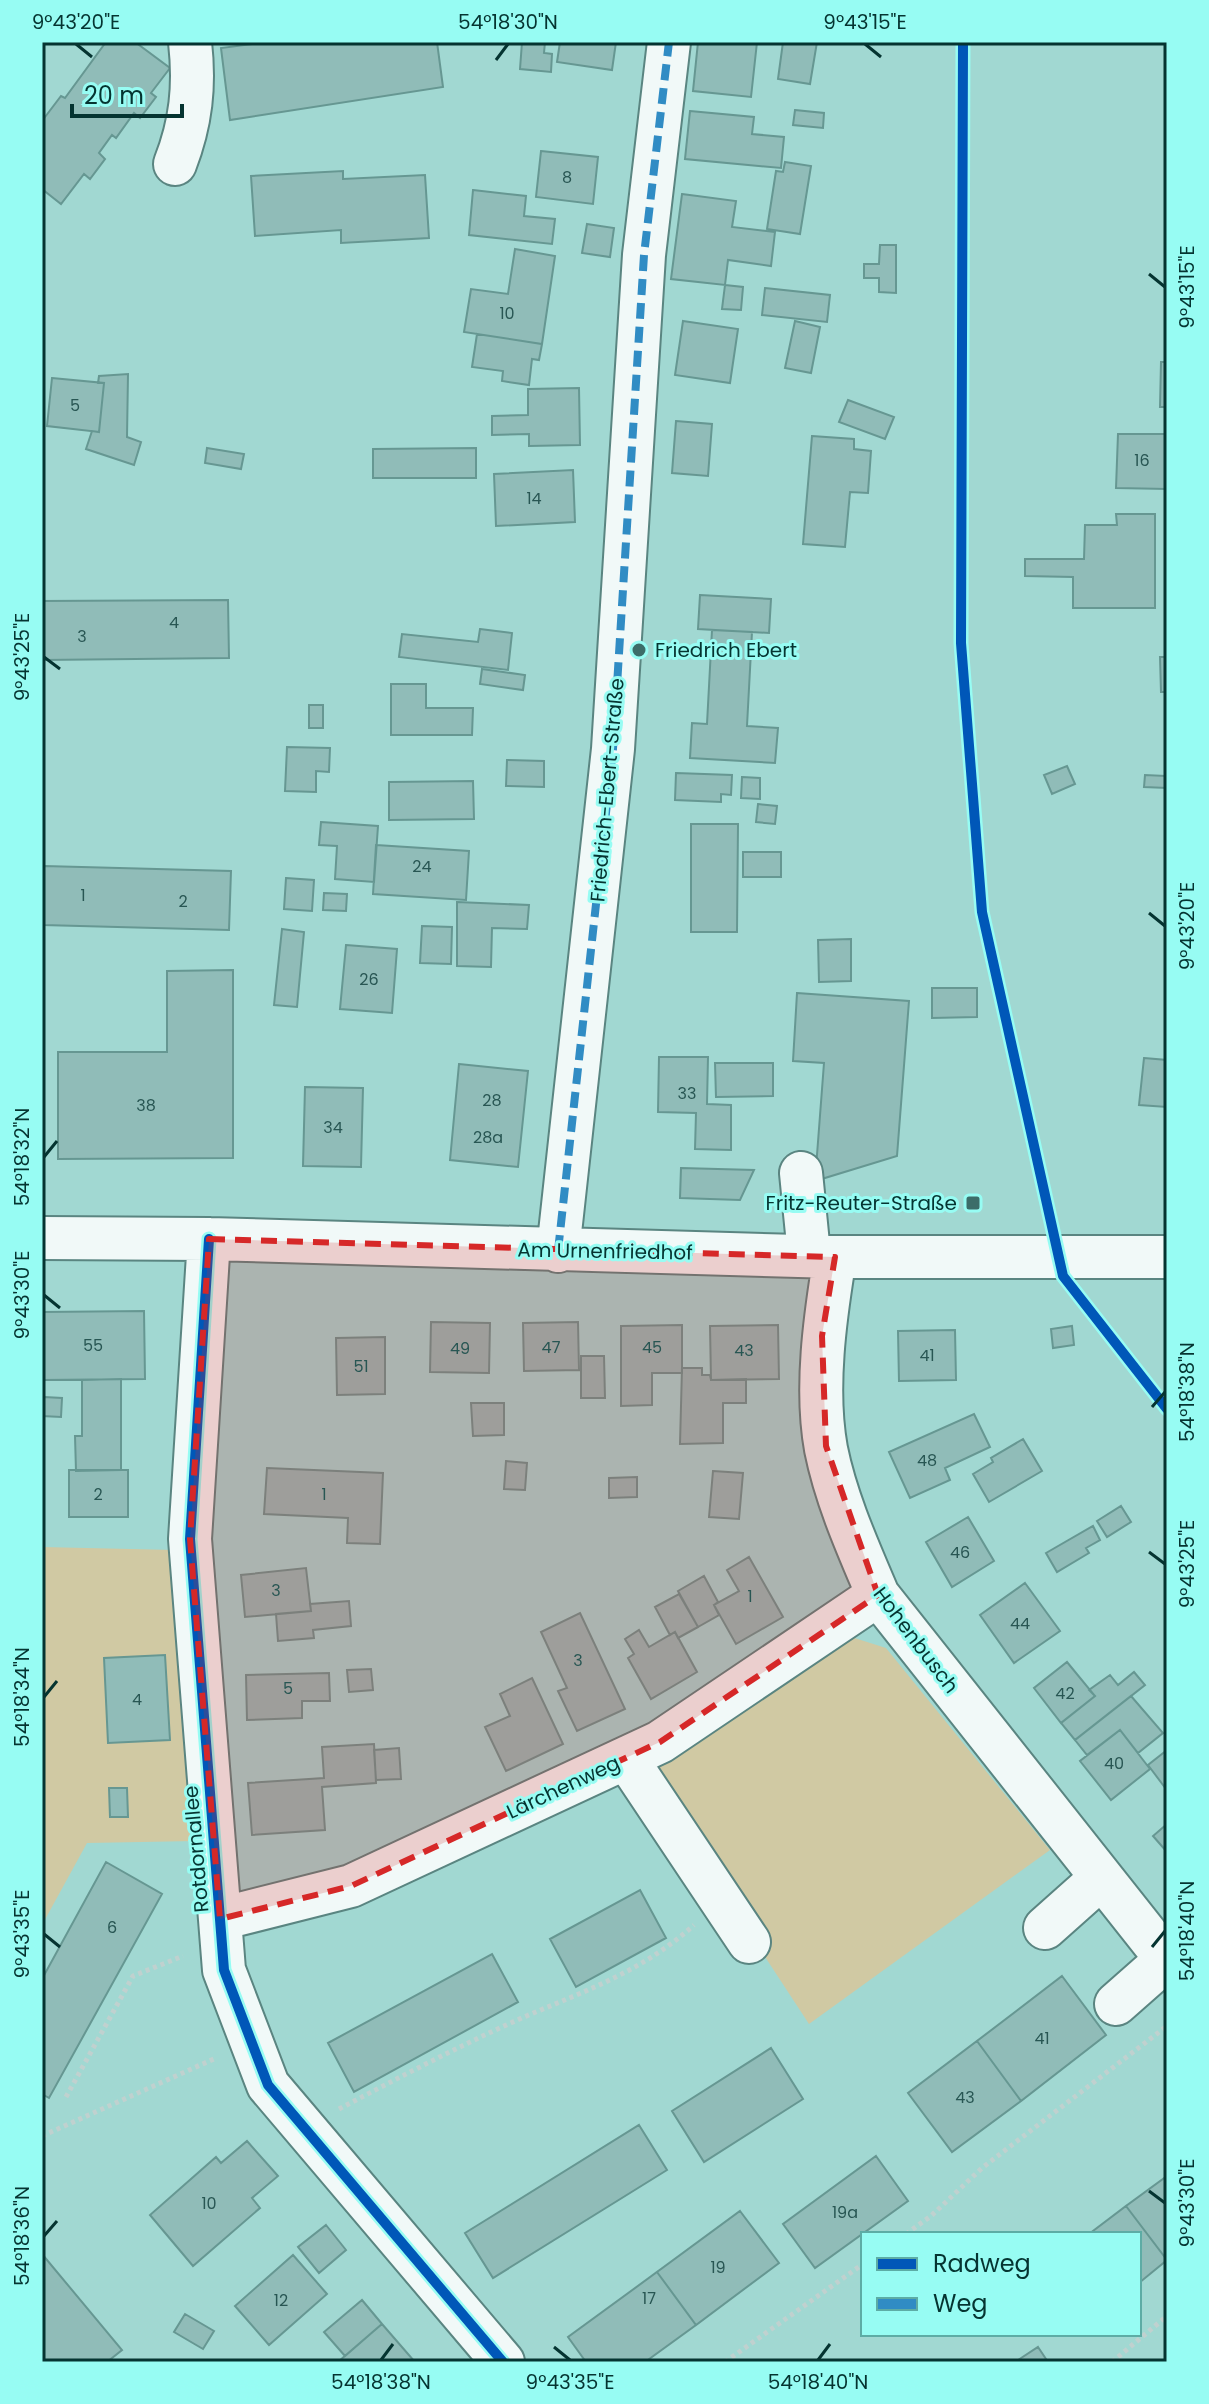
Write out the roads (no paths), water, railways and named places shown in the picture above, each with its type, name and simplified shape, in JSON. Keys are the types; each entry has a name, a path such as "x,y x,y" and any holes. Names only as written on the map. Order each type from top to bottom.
{"street":[{"path":"175,164 189,128 194,72 190,42"},
{"name":"Friedrich-Ebert-Straße","path":"558,1251 613,749 644,255 669,42"},
{"name":"Hohenbusch","path":"801,1173 822,1256 826,1446 853,1536 878,1595 1167,1960"},
{"name":"Am Urnenfriedhof","path":"42,1238 209,1239 822,1256 1167,1257"},
{"name":"Rotdornallee","path":"209,1239 190,1539 224,1970 268,2085 503,2362"},
{"name":"Lärchenweg","path":"221,1930 351,1886 660,1742 878,1595"},
{"path":"626,1758 749,1942"},
{"path":"1045,1928 1100,1879"},
{"path":"1116,2004 1167,1960"}],"place":[{"name":"Friedrich Ebert","path":"639,650"},
{"name":"Fritz-Reuter-Straße","path":"973,1203"}]}
